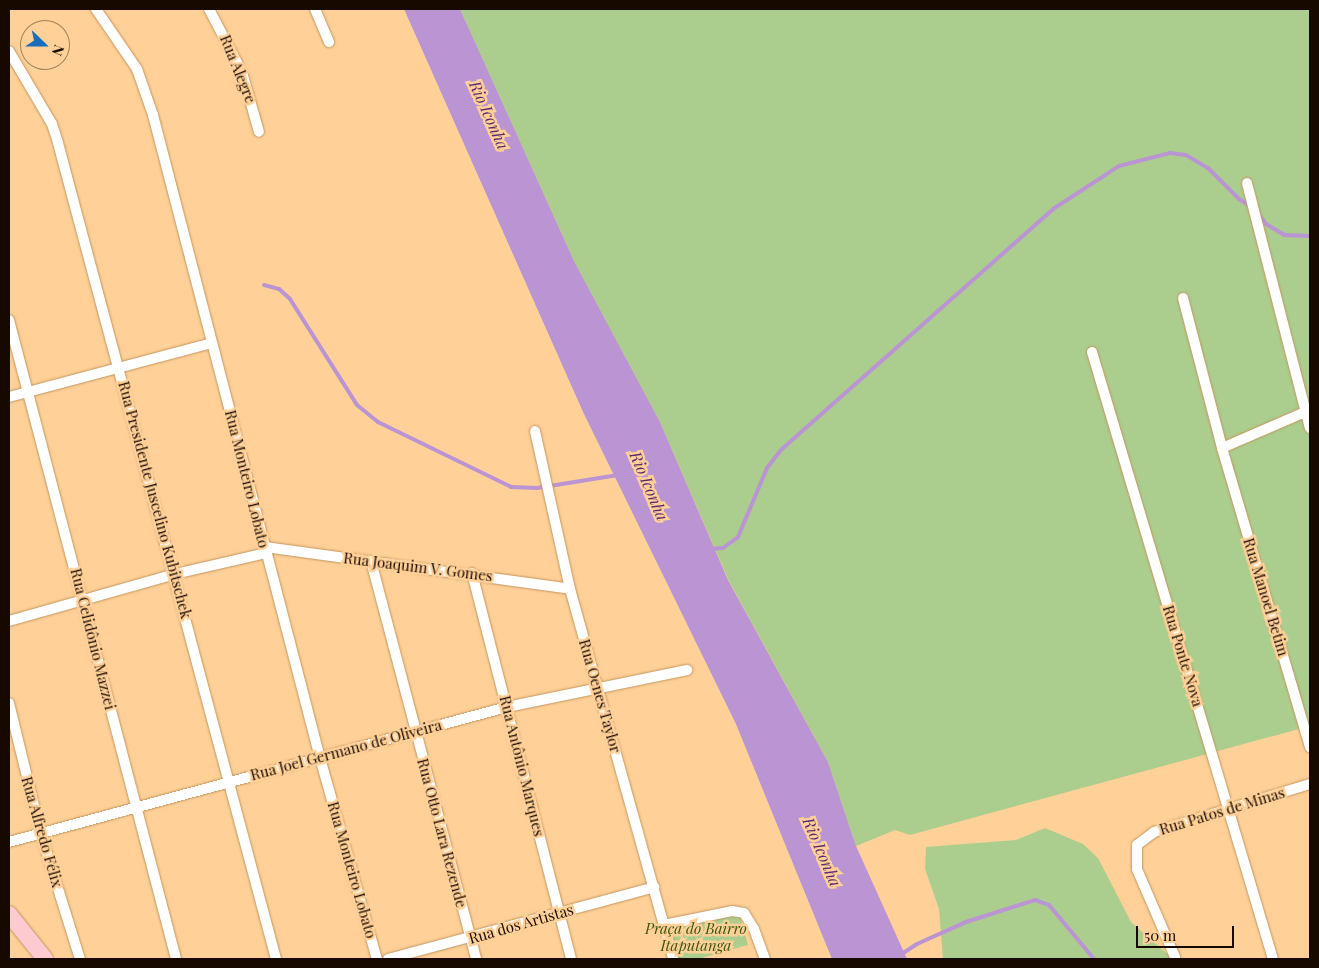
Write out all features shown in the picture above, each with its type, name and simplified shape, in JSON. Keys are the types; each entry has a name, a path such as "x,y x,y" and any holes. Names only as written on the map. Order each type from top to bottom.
{"main road":[{"path":"9,914 45,959"}],"street":[{"name":"Rua Monteiro Lobato","path":"96,9 137,69 146,91 320,758 377,959"},
{"name":"Rua Alegre","path":"209,9 238,63 259,132"},
{"path":"316,9 329,42"},
{"name":"Rua Presidente Juscelino Kubitschek","path":"9,51 52,124 120,369 276,959"},
{"path":"1247,183 1308,411 1310,428"},
{"name":"Rua Manoel Betim","path":"1183,298 1222,448 1310,747"},
{"name":"Rua Celidônio Mazzei","path":"9,320 84,600 136,809 176,959"},
{"path":"9,397 120,369 212,342"},
{"name":"Rua Ponte Nova","path":"1092,352 1273,959"},
{"path":"1222,448 1308,411"},
{"name":"Rua Oenes Taylor","path":"535,431 570,590 674,959"},
{"name":"Rua Joaquim V. Gomes","path":"9,621 266,550 472,573 570,590"},
{"name":"Rua Otto Lara Rezende","path":"371,561 414,734 476,959"},
{"name":"Rua Antônio Marques","path":"472,573 571,959"},
{"name":"Rua Joel Germano de Oliveira","path":"9,842 136,809 228,781 414,734 507,706 596,685 687,670"},
{"name":"Rua Alfredo Félix","path":"9,703 41,834 80,959"},
{"name":"Rua Patos de Minas","path":"1175,957 1137,869 1137,845 1154,832 1310,784"},
{"name":"Rua dos Artistas","path":"388,959 654,887"},
{"path":"664,925 732,911 744,913 754,929 765,959"}],"green space":[{"path":"460,9 1310,9 1310,726 910,835 895,830 856,846 828,762 728,579 660,422 574,261"},
{"path":"1045,828 1083,844 1098,858 1131,922 1173,959 943,959 939,909 925,869 926,847 1016,840"},
{"name":"Praça do Bairro Itaputanga","path":"737,907 748,945 698,959 672,959 660,921"}],"water":[{"name":"Rio Iconha","path":"404,9 460,9 574,261 660,422 728,580 828,762 856,846 907,959 832,959 736,724 584,414"}],"waterway":[{"path":"711,549 723,548 738,537 767,468 782,449 1053,209 1119,166 1170,153 1186,155 1208,168 1239,199 1252,207"},
{"path":"1257,212 1266,224 1284,235 1310,236"},
{"path":"264,285 279,289 290,299 357,405 378,422 511,487 537,488 618,475"},
{"path":"894,959 917,944 966,922 1035,900 1049,905 1094,959"}]}
